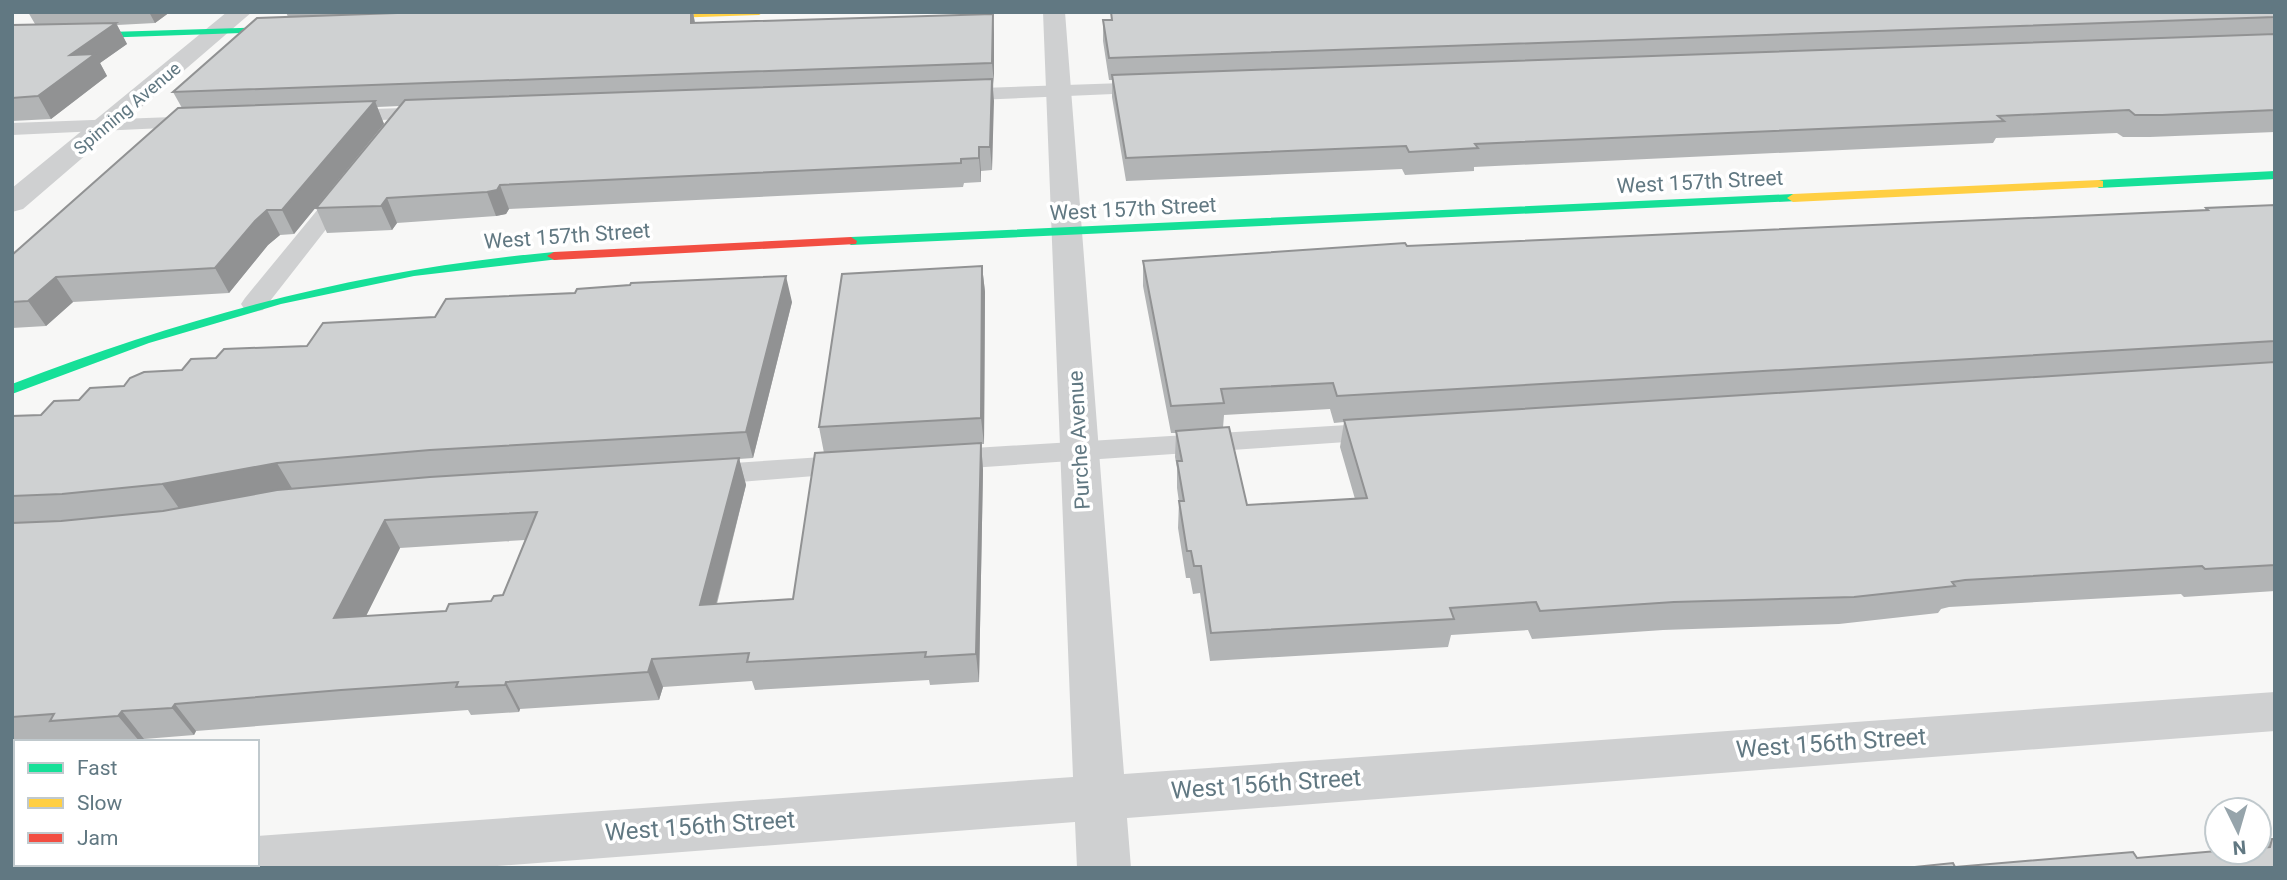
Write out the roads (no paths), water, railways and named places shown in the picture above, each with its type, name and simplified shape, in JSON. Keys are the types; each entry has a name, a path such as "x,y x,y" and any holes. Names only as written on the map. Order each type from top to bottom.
{"street":[{"name":"Spinning Avenue","path":"12,203 242,12"},
{"path":"621,17 759,12"},
{"name":"Purche Avenue","path":"1054,12 1104,868"},
{"path":"12,37 317,27"},
{"name":"West 157th Street","path":"12,389 151,337 254,304 349,283 442,267 545,257 720,246 1067,233 2275,175"},
{"name":"West 156th Street","path":"259,860 2275,711"},
{"path":"149,868 172,866"}],"lane":[{"path":"934,96 1171,87"},
{"path":"325,117 449,113"},
{"path":"390,135 407,114"},
{"path":"12,129 215,121"},
{"path":"254,304 356,177"},
{"path":"679,477 1413,430"}]}
